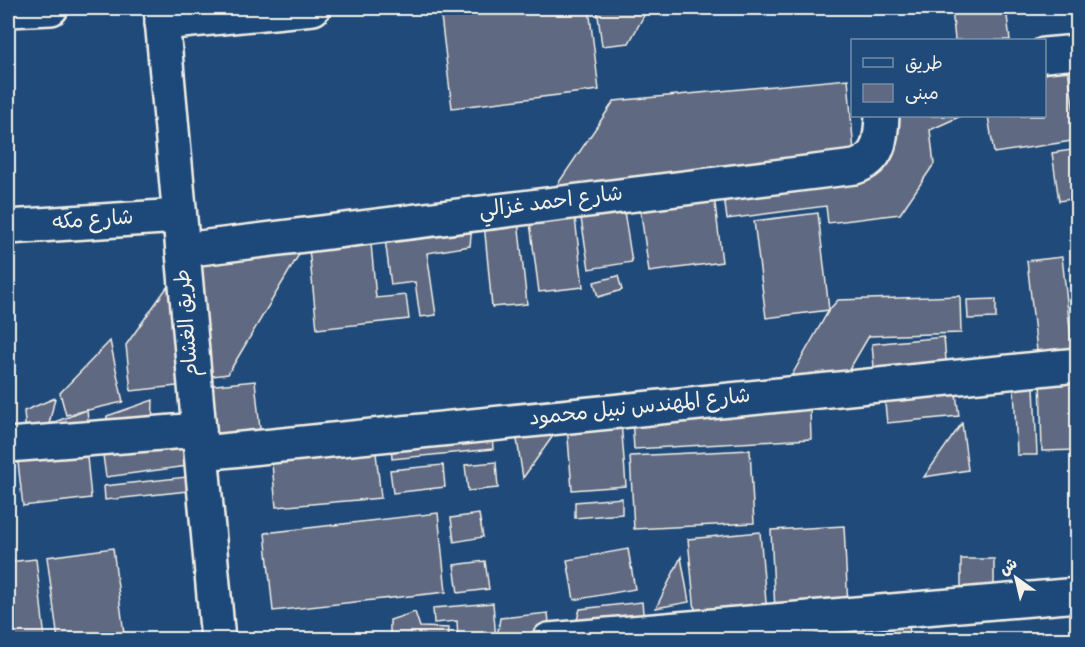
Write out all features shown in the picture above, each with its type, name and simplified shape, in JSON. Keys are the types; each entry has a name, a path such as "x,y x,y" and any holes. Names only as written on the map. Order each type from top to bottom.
{"street":[{"path":"8,10 51,8"},
{"path":"161,15 313,8"},
{"name":"طريق الغشام","path":"161,15 218,639"},
{"path":"1046,55 1077,52"},
{"name":"شارع احمد غزالي","path":"183,249 855,167 864,164 878,150 882,117"},
{"name":"شارع مكه","path":"8,227 179,216"},
{"name":"شارع المهندس نبيل محمود","path":"8,445 200,442 1077,365"},
{"path":"549,639 1077,595"}],"building":[{"path":"440,8 589,8 599,90 452,108"},
{"path":"597,8 648,8 629,43 602,46"},
{"path":"952,8 1006,8 1010,39 955,39"},
{"path":"1068,70 1078,140 994,153 988,117 1046,117 1046,74"},
{"path":"848,79 855,165 551,194 614,101"},
{"path":"889,117 959,117 930,130 934,164 900,214 828,223 826,206 727,219 723,189 875,170"},
{"path":"1078,149 1078,198 1059,201 1052,153"},
{"path":"714,195 722,262 649,272 640,206"},
{"path":"623,205 632,262 589,269 580,212"},
{"path":"574,209 583,287 539,292 529,215"},
{"path":"818,213 829,310 766,318 754,221"},
{"path":"518,220 527,304 492,307 484,223"},
{"path":"472,226 470,246 427,253 436,315 420,317 415,282 391,285 385,239"},
{"path":"370,233 376,298 406,295 409,319 317,329 308,239"},
{"path":"304,246 228,374 205,377 193,258"},
{"path":"1062,257 1073,356 1038,360 1027,261"},
{"path":"175,276 186,385 131,391 126,345"},
{"path":"618,276 622,290 598,297 594,282"},
{"path":"960,296 961,333 869,336 842,382 788,382 829,310 838,300"},
{"path":"996,299 996,318 968,319 967,300"},
{"path":"944,337 947,372 875,379 872,344"},
{"path":"110,341 123,402 66,415 60,393"},
{"path":"1078,376 1078,450 1042,451 1040,378"},
{"path":"255,381 261,439 211,444 206,386"},
{"path":"955,386 959,416 887,423 884,394"},
{"path":"1014,387 1034,387 1037,455 1017,455"},
{"path":"55,398 49,424 87,410 89,430 26,435 24,411"},
{"path":"153,400 152,432 106,432 107,416"},
{"path":"810,408 811,439 634,449 632,418"},
{"path":"621,421 626,486 572,490 567,425"},
{"path":"962,423 968,470 924,477"},
{"path":"560,426 523,478 516,433"},
{"path":"492,433 493,449 392,459 391,442"},
{"path":"191,437 195,465 106,477 102,448"},
{"path":"375,444 381,498 276,507 271,453"},
{"path":"86,447 91,498 23,506 17,454"},
{"path":"750,450 754,523 634,529 630,456"},
{"path":"496,462 498,488 468,491 465,465"},
{"path":"443,465 445,487 393,493 390,470"},
{"path":"196,476 197,490 105,500 104,486"},
{"path":"622,498 622,514 575,518 575,502"},
{"path":"438,513 446,592 273,611 265,533"},
{"path":"479,514 483,537 454,542 451,518"},
{"path":"844,526 848,607 775,611 771,530"},
{"path":"760,532 767,614 696,622 688,539"},
{"path":"113,548 124,634 58,640 47,557"},
{"path":"628,549 635,589 574,600 567,560"},
{"path":"681,557 689,602 656,608"},
{"path":"36,559 45,640 8,640 8,562"},
{"path":"961,559 994,559 994,595 961,594"},
{"path":"485,561 489,589 458,593 454,565"},
{"path":"642,602 644,623 574,631 580,609"},
{"path":"493,603 496,640 458,640 457,621 434,623 433,608"},
{"path":"415,612 420,627 449,628 448,640 390,640 390,620"},
{"path":"907,612 911,640 845,640 843,623"},
{"path":"548,613 550,632 497,637 500,618"},
{"path":"836,625 838,640 770,640 769,631"}]}
